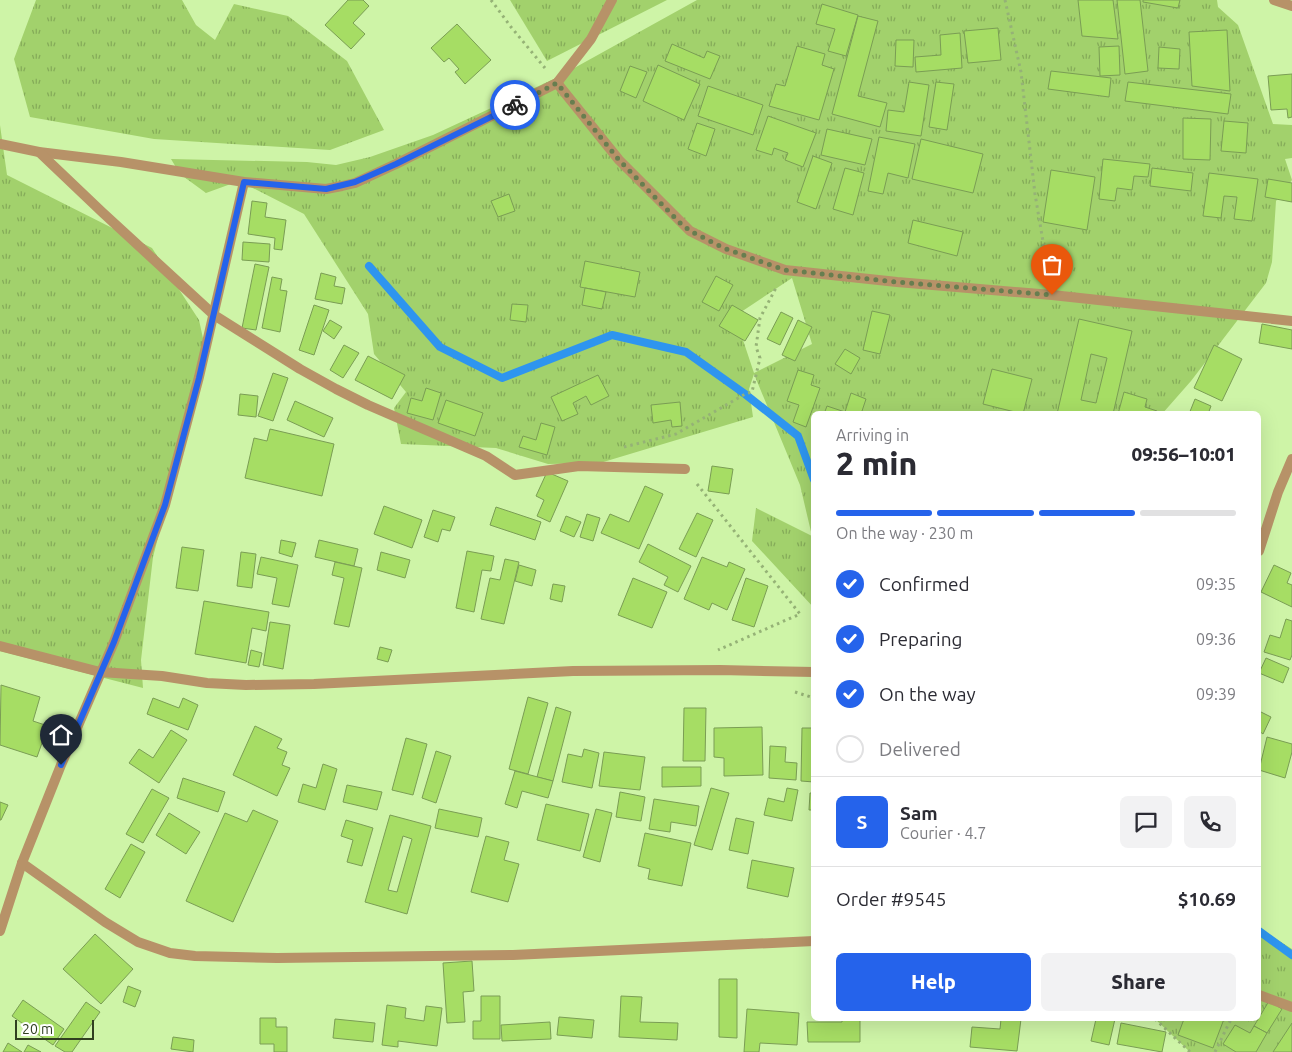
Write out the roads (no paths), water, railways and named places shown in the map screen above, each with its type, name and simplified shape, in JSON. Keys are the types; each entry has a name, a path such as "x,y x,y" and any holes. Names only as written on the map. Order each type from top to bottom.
{"street":[{"path":"0,144 39,152 121,162 244,182 326,189 355,182 451,138 557,83 591,39 612,0"},
{"path":"1274,0 1292,6"},
{"path":"557,83 619,160 690,231 726,249 785,270 1052,295 1292,321"},
{"path":"39,152 214,315 300,369 368,405 486,456 514,474 579,466 685,469"},
{"path":"0,931 22,863 61,765 114,642 165,505 214,315 244,182"},
{"path":"1261,546 1278,492 1292,459"},
{"path":"0,646 100,672 162,676 207,683 246,685 314,684 573,671 720,670 811,672"},
{"path":"22,863 105,922 138,942 170,953 195,956 277,958 513,955 811,941"},
{"path":"1261,996 1292,1007"}],"waterway":[{"path":"369,266 440,347 502,378 612,335 686,352 745,394 798,436 811,472"},
{"path":"1261,932 1292,955"}]}
